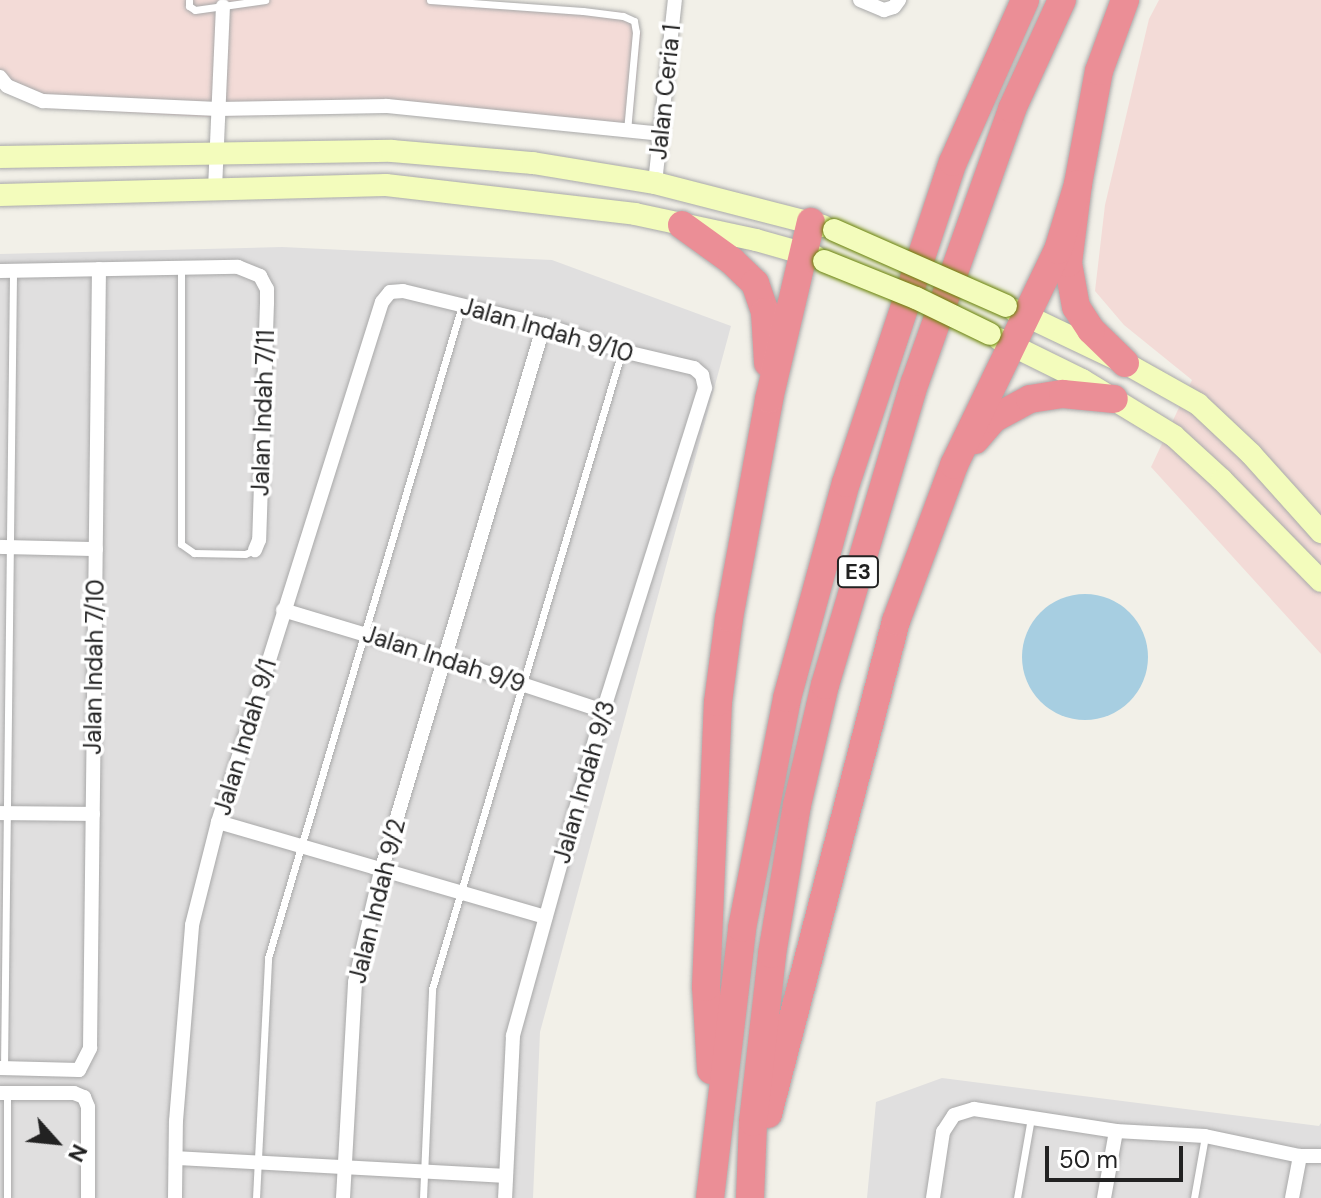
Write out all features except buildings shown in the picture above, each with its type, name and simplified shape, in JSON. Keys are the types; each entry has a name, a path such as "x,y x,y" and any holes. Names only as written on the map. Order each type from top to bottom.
{"highway":[{"name":"E3","path":"710,1198 742,928 760,819 787,698 846,483 953,162 1025,0"},
{"name":"E3","path":"750,1198 753,1122 772,954 797,805 825,685 915,382 1012,109 1062,0"},
{"path":"1125,0 1099,71 1078,184 1068,263 1076,307 1091,330 1125,363"},
{"path":"752,1168 896,621 1002,340 1016,311 1058,250 1078,184"},
{"path":"682,225 732,261 755,283 765,312 769,399"},
{"path":"716,1135 706,987 718,702 729,618 769,399 822,226"},
{"path":"954,465 993,419 1030,399 1063,394 1114,399"}],"main road":[{"path":"0,157 392,151 533,163 655,183 822,226 1016,311 1125,363 1198,404 1251,454 1321,532"},
{"path":"0,195 386,185 606,210 813,256 916,298 1114,399 1183,445 1321,581"}],"street":[{"name":"Jalan Ceria 1","path":"655,183 675,0"},
{"path":"860,0 884,10 898,1"},
{"path":"215,189 214,154 223,6"},
{"path":"0,77 7,86 43,101 218,109 387,106 661,134"},
{"name":"Jalan Indah 7/11","path":"181,268 238,267 260,276 267,289 259,540 255,550"},
{"path":"6,271 181,268"},
{"name":"Jalan Indah 7/10","path":"2,1068 79,1070 90,1048 99,269"},
{"name":"Jalan Indah 9/10","path":"390,292 403,291 544,325 622,351 694,368 702,375"},
{"name":"Jalan Indah 9/1","path":"175,1198 192,925 218,822 283,610 382,302 390,292"},
{"name":"Jalan Indah 9/2","path":"343,1198 355,982 381,871 544,325"},
{"name":"Jalan Indah 9/3","path":"505,1198 513,1036 603,711 705,388 702,375"},
{"path":"5,547 96,549"},
{"name":"Jalan Indah 9/9","path":"283,610 603,711"},
{"path":"3,813 93,814"},
{"path":"218,822 546,917"},
{"path":"4,1094 74,1093 84,1097 88,1107 88,1198"},
{"path":"933,1198 943,1132 954,1115 974,1109 1116,1131 1205,1136 1300,1156 1321,1156"},
{"path":"1104,1198 1116,1131"},
{"path":"1292,1198 1300,1156"},
{"path":"176,1158 424,1174 505,1176"}],"lane":[{"path":"189,0 189,6 195,10 265,0"},
{"path":"430,0 583,11 623,16 634,21 636,32 627,130"},
{"path":"181,268 181,544 194,553 245,554 255,550"},
{"path":"2,1068 6,271"},
{"path":"256,1198 268,958 462,305"},
{"path":"423,1198 432,989 622,351"},
{"path":"4,1094 7,1198"},
{"path":"1017,1198 1031,1118"},
{"path":"1194,1198 1205,1136"}],"shaded area":[{"path":"0,0 461,0 623,12 636,19 641,34 631,136 388,112 209,117 43,108 0,87"},
{"path":"1159,0 1321,0 1321,654 1151,467 1192,380 1124,325 1095,291 1105,205 1149,19"},
{"path":"282,247 552,260 731,326 540,1032 533,1198 0,1198 0,254"},
{"path":"942,1078 1319,1126 1321,1123 1321,1198 867,1198 876,1102"}],"water":[{"path":"1085,594 1109,599 1129,613 1143,633 1148,657 1143,681 1129,701 1109,715 1085,720 1061,715 1041,701 1027,681 1022,657 1027,633 1041,613 1061,599"}]}
